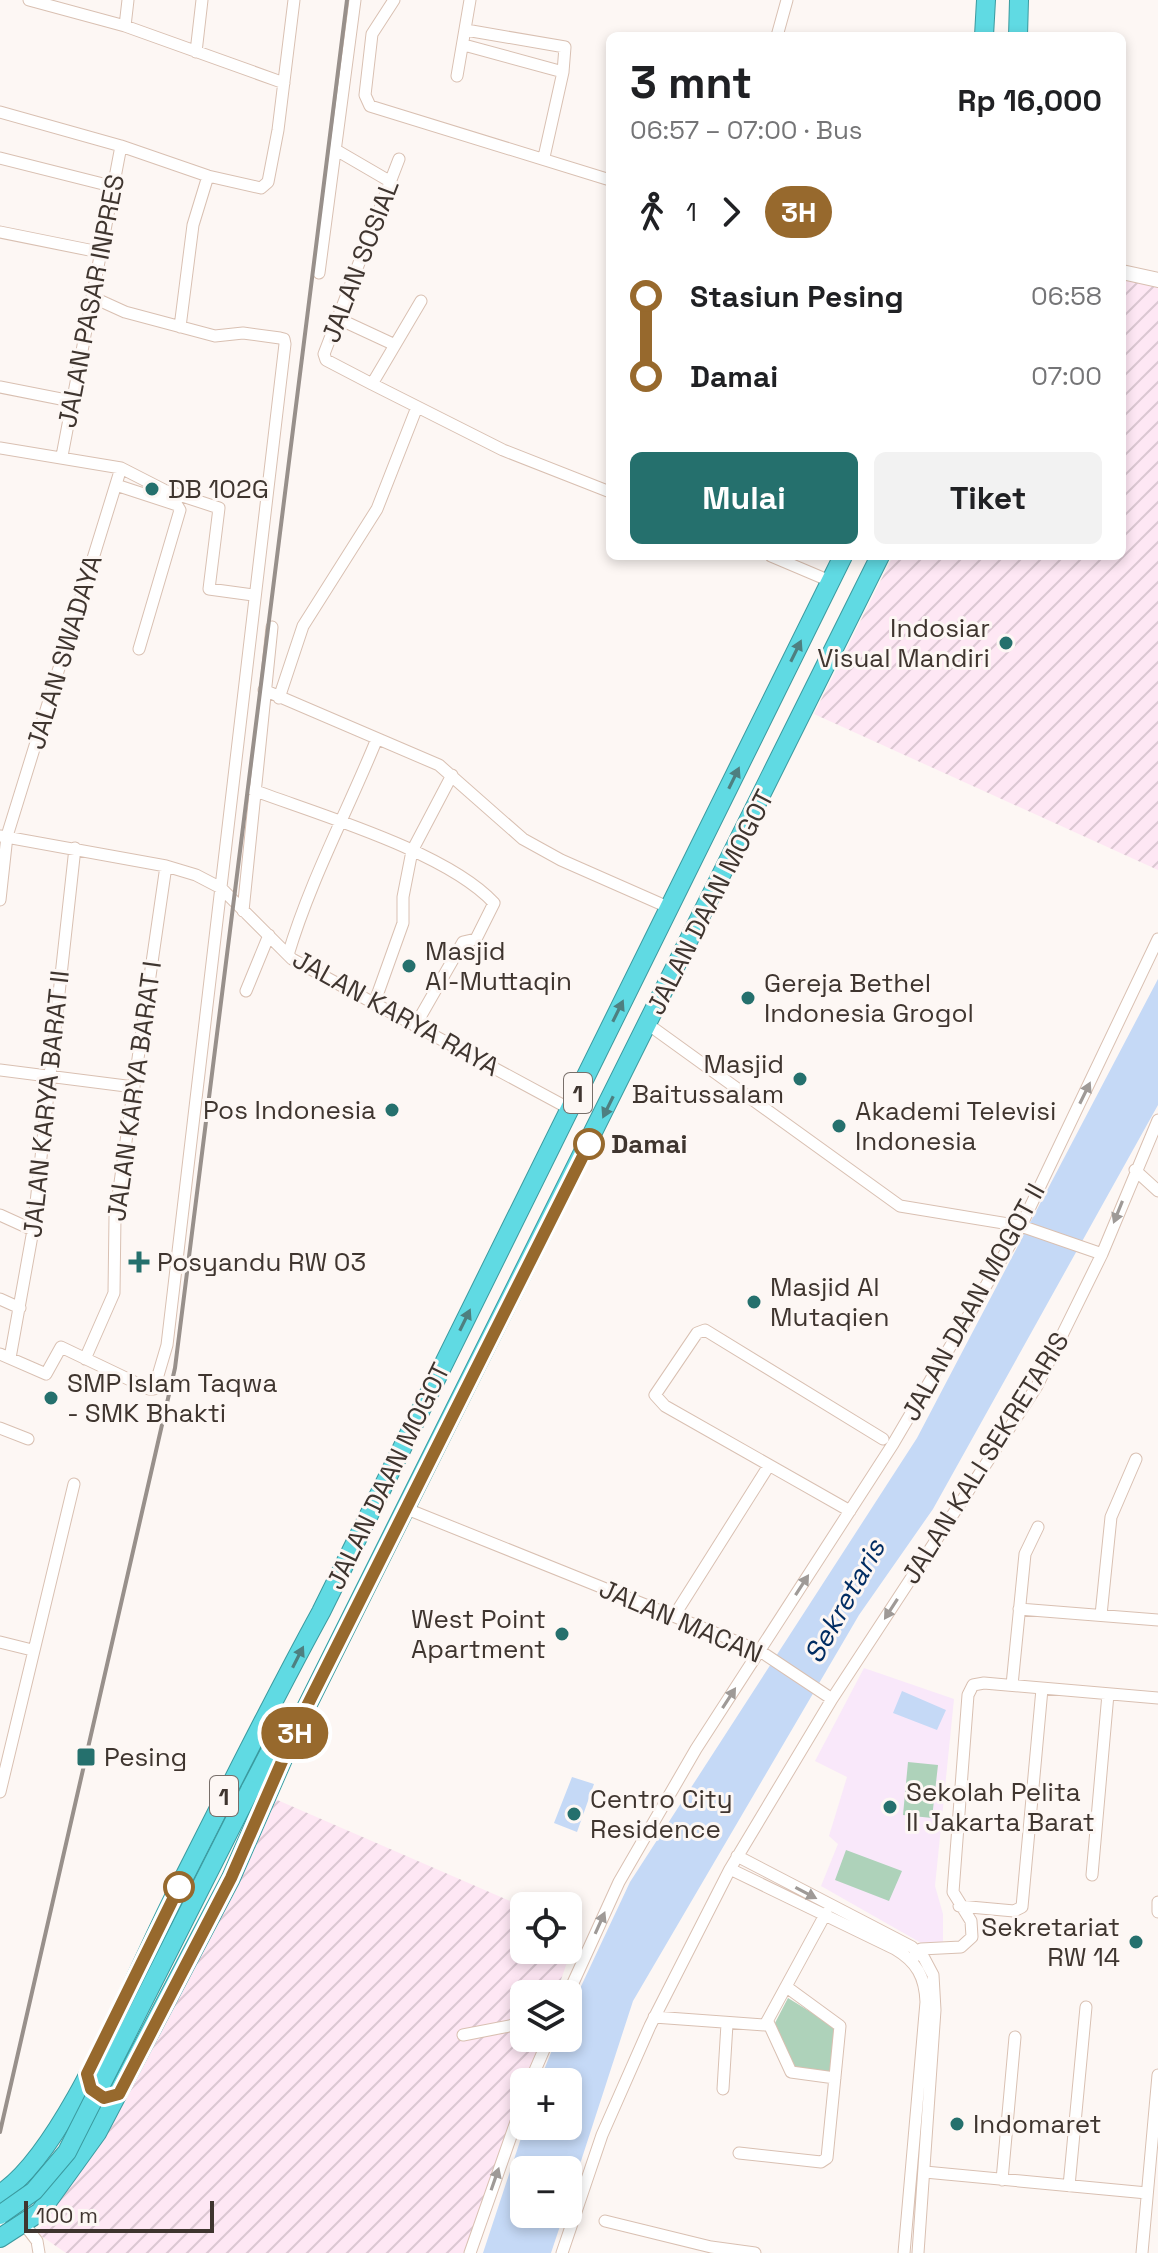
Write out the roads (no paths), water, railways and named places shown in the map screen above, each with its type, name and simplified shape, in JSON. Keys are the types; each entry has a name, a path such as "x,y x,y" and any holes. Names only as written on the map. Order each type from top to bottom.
{"highway":[{"path":"984,32 986,0"},
{"path":"1018,32 1019,0"},
{"name":"JALAN DAAN MOGOT","path":"0,2194 20,2179 70,2108 841,560"},
{"name":"JALAN DAAN MOGOT","path":"0,2238 24,2224 49,2201 97,2133 119,2094 231,1878 301,1718 793,737 878,560"},
{"path":"776,694 805,712"},
{"path":"762,721 793,737"},
{"name":"JALAN DAAN MOGOT","path":"0,2215 34,2191 72,2144 246,1788 267,1735 272,1707"},
{"name":"JALAN DAAN MOGOT","path":"0,2204 37,2174 60,2146 246,1788 276,1740 301,1718"},
{"path":"87,2074 87,2082 96,2095 104,2098 119,2094"},
{"path":"70,2108 89,2115 97,2133"}],"street":[{"path":"29,0 59,4 284,83"},
{"path":"125,26 128,0"},
{"path":"196,52 202,0"},
{"path":"0,112 121,146 208,176 259,188 266,186 284,83 294,0"},
{"path":"319,273 355,0"},
{"path":"394,0 372,34 365,92 367,104 606,179"},
{"path":"457,76 470,0"},
{"path":"778,32 787,0"},
{"path":"466,30 563,45 566,49 544,157"},
{"path":"464,45 563,72"},
{"name":"JALAN PASAR INPRES","path":"62,456 121,146"},
{"path":"336,150 391,182"},
{"path":"0,158 111,186"},
{"name":"JALAN SOSIAL","path":"399,159 325,358 503,450 606,490"},
{"path":"180,327 193,225 208,176"},
{"path":"0,232 99,252"},
{"path":"1126,273 1158,280"},
{"path":"5,1356 46,1374 58,1347 149,1389 155,1384 167,1345 284,339 243,333 215,336 125,312 92,297"},
{"path":"372,384 421,301"},
{"path":"339,319 395,345"},
{"path":"0,387 71,401"},
{"path":"279,698 303,626 377,509 417,407"},
{"path":"0,448 121,468 164,490 219,508 209,589 253,595"},
{"name":"JALAN SWADAYA","path":"0,900 3,836 121,468"},
{"path":"116,485 177,505 180,510 139,649"},
{"path":"780,560 830,581"},
{"path":"243,911 272,627"},
{"path":"264,690 376,741 439,765 523,839 561,860 670,908"},
{"path":"288,955 316,875 376,741"},
{"path":"374,1004 403,923 403,894 412,851 452,775"},
{"path":"253,790 412,851 470,880 494,903 476,939 464,941 455,955 415,1026"},
{"name":"JALAN KARYA RAYA","path":"3,836 166,866 221,888 288,955 570,1109"},
{"name":"JALAN KARYA BARAT II","path":"5,1356 20,1308 33,1230 75,848"},
{"name":"JALAN KARYA BARAT I","path":"85,1359 114,1293 114,1225 166,866"},
{"path":"246,991 269,935"},
{"name":"JALAN DAAN MOGOT II","path":"764,1653 1024,1227 1158,939"},
{"path":"649,1025 903,1207 1024,1227 1097,1252"},
{"path":"0,1070 134,1087"},
{"name":"JALAN KALI SEKRETARIS","path":"830,1697 1037,1386 1158,1120"},
{"path":"1135,1170 1158,1191"},
{"path":"0,1215 33,1230"},
{"path":"0,1299 20,1308"},
{"path":"850,1511 768,1467 655,1398 699,1331 709,1331 883,1439"},
{"path":"0,1428 28,1439"},
{"path":"1101,1615 1111,1517 1136,1459"},
{"path":"674,1616 768,1467"},
{"path":"0,1792 74,1484"},
{"name":"JALAN MACAN","path":"407,1509 764,1653 830,1697"},
{"path":"1012,1685 1027,1546 1038,1527"},
{"path":"1019,1609 1158,1620"},
{"path":"0,1642 32,1650"},
{"path":"574,1980 619,1882 696,1749 764,1653"},
{"path":"915,1956 925,1948 950,1949 968,1944 973,1929 953,1892 968,1695 979,1683 1158,1698"},
{"path":"959,1906 1014,1911 1022,1907 1042,1689"},
{"path":"1092,1875 1108,1694"},
{"path":"562,2253 602,2135 654,2017 737,1856 830,1697"},
{"path":"737,1856 827,1911"},
{"path":"730,1869 827,1911 928,1964 935,1990 918,2253"},
{"path":"1158,1902 1158,1912"},
{"path":"654,2017 762,2026 768,2022 788,1988 827,1911"},
{"path":"904,2253 926,2002 915,1956"},
{"path":"739,2153 826,2161 839,2023 788,1988"},
{"path":"1069,2186 1086,2007"},
{"path":"768,2022 791,2072 835,2078"},
{"path":"723,2089 727,2024"},
{"path":"463,2035 510,2026"},
{"path":"1002,2180 1015,2037"},
{"path":"1142,2253 1158,2075"},
{"path":"470,2253 510,2139"},
{"path":"925,2172 1147,2193"},
{"path":"605,2221 711,2247 755,2253"},
{"path":"24,2224 37,2241 39,2253"}],"water":[{"name":"Sekretaris","path":"1158,979 1158,1105 933,1509 859,1615 633,2001 582,2158 515,2156 520,2140 582,2140 582,2068 545,2068 551,2052 582,2052 582,1984 630,1882 917,1438"},
{"path":"902,1691 946,1710 937,1730 893,1713"},
{"path":"572,1777 594,1784 577,1832 554,1823"},
{"path":"510,2171 510,2228 559,2228 551,2253 483,2253"}],"railway":[{"path":"0,2132 175,1368 347,0"}],"place":[{"name":"DB 102G","path":"152,489"},
{"name":"Indosiar Visual Mandiri","path":"1006,643"},
{"name":"Masjid Al-Muttaqin","path":"409,966"},
{"name":"Gereja Bethel Indonesia Grogol","path":"748,998"},
{"name":"Masjid Baitussalam","path":"800,1079"},
{"name":"Pos Indonesia","path":"392,1110"},
{"name":"Akademi Televisi Indonesia","path":"839,1126"},
{"name":"Damai","path":"589,1144"},
{"name":"Posyandu RW 03","path":"139,1262"},
{"name":"Masjid Al Mutaqien","path":"754,1302"},
{"name":"SMP Islam Taqwa - SMK Bhakti","path":"51,1398"},
{"name":"West Point Apartment","path":"562,1634"},
{"name":"Pesing","path":"86,1757"},
{"name":"Sekolah Pelita II Jakarta Barat","path":"890,1807"},
{"name":"Centro City Residence","path":"574,1814"},
{"name":"Sekretariat RW 14","path":"1136,1942"},
{"name":"Indomaret","path":"957,2124"}]}
